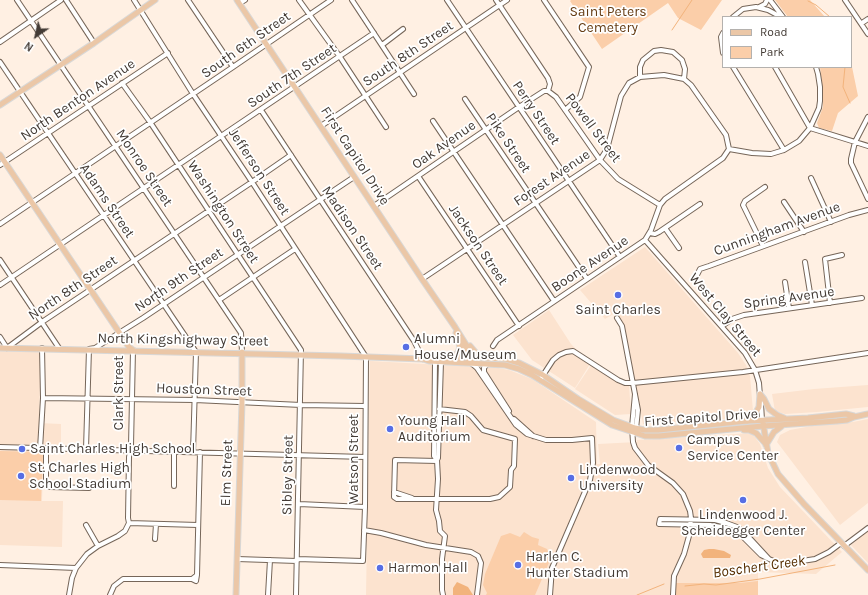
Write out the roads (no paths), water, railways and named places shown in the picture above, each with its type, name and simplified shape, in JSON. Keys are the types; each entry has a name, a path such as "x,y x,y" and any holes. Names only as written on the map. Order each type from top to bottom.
{"main road":[{"path":"0,105 94,43 155,0"},
{"name":"First Capitol Drive","path":"239,2 455,328 470,359 511,366 532,375 612,425 634,430 658,430 747,421 782,425 847,420 854,416 868,414"},
{"name":"Clark Street","path":"0,155 2,163 32,202 128,347 133,350"},
{"path":"451,358 458,353 460,346 455,328"},
{"path":"455,328 460,330 473,350 486,361"},
{"name":"North Kingshighway Street","path":"0,348 242,352 423,359"},
{"name":"Elm Street","path":"236,595 242,402 242,352"},
{"path":"242,366 245,360 252,353"},
{"path":"423,359 428,357 470,359"},
{"path":"423,359 435,362 470,359"},
{"name":"First Capitol Drive","path":"486,361 512,360 534,369 600,413 644,436 659,436 731,428 789,419 846,414 854,416"},
{"path":"760,394 773,413 789,419"},
{"path":"747,421 759,408 760,394"},
{"name":"West Clay Street","path":"763,423 768,453 778,474 804,504 868,570"},
{"path":"731,428 749,430 756,433 766,445 774,432 782,425"}],"street":[{"name":"Monroe Street","path":"17,0 242,333 242,352"},
{"path":"0,42 61,0"},
{"path":"66,0 94,43"},
{"name":"Jefferson Street","path":"134,0 193,94 366,357"},
{"path":"188,0 233,67"},
{"path":"239,2 245,0"},
{"path":"299,0 308,15 340,57 386,127"},
{"name":"South 6th Street","path":"0,224 331,0"},
{"path":"352,0 414,94"},
{"name":"Perry Street","path":"447,0 620,257"},
{"path":"496,0 550,81 548,91"},
{"name":"South 8th Street","path":"321,126 507,0"},
{"path":"544,0 589,67 580,97 565,110"},
{"path":"734,16 743,9 763,6 769,0"},
{"path":"769,0 774,12"},
{"path":"769,0 781,16"},
{"path":"845,0 868,34"},
{"path":"758,7 774,12 780,16"},
{"path":"862,23 868,19"},
{"path":"382,45 404,29"},
{"name":"South 7th Street","path":"0,285 374,33"},
{"path":"722,35 722,45"},
{"path":"660,205 671,194 718,163 729,148 726,135 692,85 684,79 664,75 640,77 640,67 643,60 654,51 661,50 673,52 682,60 685,69 684,79"},
{"name":"North Benton Avenue","path":"2,163 168,53"},
{"name":"Adams Street","path":"0,62 196,352"},
{"path":"734,68 784,150"},
{"path":"776,68 810,128 868,146"},
{"path":"729,148 764,154 784,150 799,141 810,128 817,115 820,101 819,80 816,68"},
{"name":"Forest Avenue","path":"422,279 600,160 607,149 621,96 629,84 640,77"},
{"name":"Washington Street","path":"122,83 150,122 301,350 301,354"},
{"name":"Oak Avenue","path":"374,206 519,107 544,91 548,91"},
{"name":"Powell Street","path":"548,91 556,97 600,160 618,179 660,205"},
{"name":"Pike Street","path":"465,99 587,279"},
{"name":"Madison Street","path":"261,110 414,341 423,359"},
{"path":"868,117 855,142 851,163 868,199"},
{"path":"433,121 554,301"},
{"path":"252,182 291,155"},
{"name":"Jackson Street","path":"418,176 468,248 519,326"},
{"name":"North 9th Street","path":"89,349 95,348 164,304 354,177"},
{"path":"811,178 830,222"},
{"name":"North 8th Street","path":"7,348 42,322 252,182"},
{"path":"763,246 743,206 745,201 765,187"},
{"path":"784,202 804,232"},
{"path":"650,233 657,234 700,204"},
{"name":"Boone Avenue","path":"493,346 497,340 645,240 650,233 660,205"},
{"name":"Cunningham Avenue","path":"697,275 700,269 857,212 868,210"},
{"path":"665,228 679,248"},
{"name":"West Clay Street","path":"645,240 722,326 744,353 755,370 760,394 763,423"},
{"path":"219,300 295,249"},
{"path":"830,303 825,259 842,255"},
{"path":"0,260 59,348"},
{"path":"805,262 812,305"},
{"path":"785,282 790,308"},
{"name":"Spring Avenue","path":"722,326 738,316 862,298"},
{"path":"617,318 622,326 635,394 634,430 632,442 648,465 673,483 683,494 690,511 689,536 684,554 674,576 673,595"},
{"path":"0,338 7,348"},
{"path":"40,448 43,398 42,348"},
{"path":"86,449 89,349"},
{"name":"Clark Street","path":"129,523 133,350"},
{"path":"540,380 553,360 559,355 573,351 625,383 755,370 868,354"},
{"path":"193,452 196,352"},
{"name":"Sibley Street","path":"296,595 301,354"},
{"name":"Watson Street","path":"297,560 362,561 365,507 366,357"},
{"path":"470,359 516,425 527,434 546,440 592,438 593,463 590,480 552,568 550,595"},
{"path":"486,361 484,370 488,380 516,420 533,436"},
{"path":"435,362 434,456 437,460"},
{"path":"441,362 436,510 440,531 445,536 442,555 443,595"},
{"name":"Houston Street","path":"43,398 195,400 301,405 365,406"},
{"path":"437,460 395,460 394,496 396,498 437,499 490,499 499,497 510,485 511,470 514,466 515,439 484,430 471,416 465,412 439,409"},
{"path":"0,447 365,457"},
{"path":"46,449 46,485 50,487 89,488"},
{"path":"174,452 174,486"},
{"path":"110,595 117,582 123,579 192,579 197,575 200,452"},
{"path":"299,504 365,507"},
{"path":"660,522 720,521 737,527 752,539 769,559 783,564 815,559 843,545 868,528"},
{"path":"69,595 72,578 76,568 87,554 98,546 118,536 125,530 129,523 198,525"},
{"path":"155,539 156,524"},
{"path":"86,525 98,546"},
{"path":"364,530 436,547 471,552 478,556 481,563 477,595"},
{"path":"436,547 442,555"},
{"path":"237,559 297,560"},
{"path":"268,595 270,560"},
{"path":"0,565 76,568"}],"waterway":[{"path":"672,30 692,0"},
{"path":"808,1 816,5 829,16"},
{"path":"845,68 843,87 850,103"},
{"name":"Boschert Creek","path":"685,586 704,584 716,585 760,579 835,565"},
{"name":"Boschert Creek","path":"637,595 664,584"}],"place":[{"name":"Saint Charles","path":"618,295"},
{"name":"Alumni House/Museum","path":"406,347"},
{"name":"Young Hall Auditorium","path":"390,429"},
{"name":"Campus Service Center","path":"679,448"},
{"name":"Saint Charles High School","path":"22,449"},
{"name":"St. Charles High School Stadium","path":"21,476"},
{"name":"Lindenwood University","path":"571,478"},
{"name":"Lindenwood J. Scheidegger Center","path":"743,500"},
{"name":"Harlen C. Hunter Stadium","path":"518,565"},
{"name":"Harmon Hall","path":"380,568"}],"park label":[{"name":"Saint Peters Cemetery","path":"608,20"}]}
